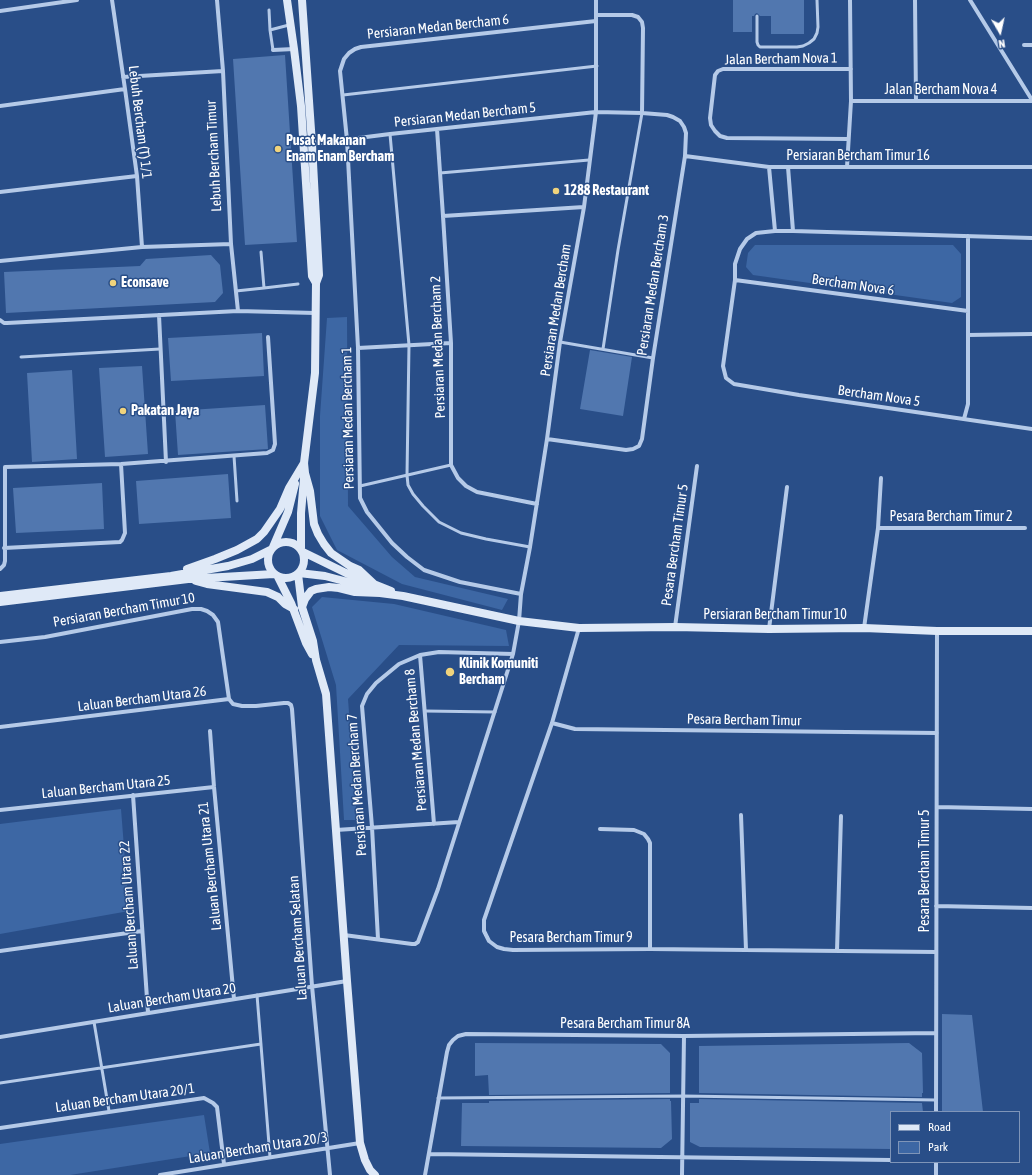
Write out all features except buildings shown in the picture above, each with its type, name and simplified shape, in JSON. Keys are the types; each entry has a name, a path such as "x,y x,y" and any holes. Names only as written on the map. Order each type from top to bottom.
{"street":[{"path":"0,11 78,0"},
{"name":"Lebuh Bercham (T) 1/1","path":"112,0 137,176 142,247"},
{"name":"Lebuh Bercham Timur","path":"217,0 223,71 231,244 238,311"},
{"path":"287,0 301,106 308,145"},
{"path":"291,25 294,20 293,0"},
{"name":"Persiaran Medan Bercham","path":"378,939 412,944 418,942 438,889 513,654 519,621 521,594 547,439 560,342 584,207 596,112 596,0"},
{"path":"847,167 851,101 850,0"},
{"path":"915,0 916,101"},
{"path":"970,0 1032,100"},
{"path":"298,608 276,575 270,569 268,556 288,512 304,464 315,373 316,283 312,276 304,2"},
{"path":"596,15 632,15 638,17 642,22 642,113"},
{"name":"Persiaran Medan Bercham 6","path":"347,140 340,71 341,65 349,53 355,49 361,47 596,21"},
{"path":"1024,45 1032,45"},
{"path":"273,50 294,49"},
{"name":"Jalan Bercham Nova 1","path":"848,139 727,138 720,136 715,131 711,125 710,118 715,75 718,71 723,69 851,69"},
{"path":"123,76 223,71"},
{"path":"0,106 125,89"},
{"name":"Jalan Bercham Nova 4","path":"851,101 1032,100"},
{"name":"Persiaran Medan Bercham 5","path":"308,145 390,134 596,112"},
{"name":"Persiaran Medan Bercham 3","path":"547,439 626,450 639,446 642,439 653,358 685,156 686,133 680,121 673,117 667,115 642,113 596,112"},
{"name":"Persiaran Medan Bercham 2","path":"437,129 451,343 452,465"},
{"name":"Persiaran Medan Bercham 1","path":"347,140 358,348 360,498 371,517 392,543 424,570 460,582 521,594"},
{"name":"Persiaran Bercham Timur 16","path":"685,156 769,167 1032,167"},
{"path":"769,167 775,231"},
{"path":"788,167 793,231"},
{"path":"0,192 137,176"},
{"path":"443,216 584,207"},
{"path":"735,280 735,264 740,249 747,239 756,233 793,231 1032,238"},
{"path":"964,419 968,404 968,236"},
{"path":"0,261 142,247 231,244"},
{"name":"Bercham Nova 6","path":"735,280 968,311"},
{"name":"Bercham Nova 5","path":"735,280 723,366 726,378 734,384 1032,429"},
{"path":"0,320 7,323 238,311 316,313"},
{"path":"159,315 166,462"},
{"path":"968,335 1032,334"},
{"path":"0,466 166,462 267,453 273,450 274,447 268,337"},
{"path":"358,348 451,343"},
{"path":"4,548 120,542 125,534 121,464"},
{"path":"452,465 458,478 466,486 477,492 537,504"},
{"name":"Pesara Bercham Timur 5","path":"675,627 697,466"},
{"path":"0,569 4,565 5,467"},
{"path":"301,473 302,550 305,563 299,574 298,608 306,643 316,660 326,694 343,935 360,1143 365,1160 370,1170 375,1175"},
{"path":"171,576 184,569 237,550 257,539 277,514 289,488 301,473"},
{"path":"301,473 310,491 314,524 324,544 331,553 350,566 359,570 375,585"},
{"path":"864,628 878,528 881,478"},
{"path":"768,629 787,487"},
{"name":"Pesara Bercham Timur 2","path":"878,528 1025,528"},
{"path":"272,549 278,543 290,542 296,544 302,550 346,573 403,596"},
{"name":"Persiaran Bercham Timur 10","path":"0,596 171,576 241,563 272,549"},
{"path":"276,575 285,578 299,574 325,576 380,593"},
{"name":"Persiaran Bercham Timur 10","path":"0,602 188,579 276,575"},
{"path":"188,579 207,584 267,592 278,597 286,604 298,608"},
{"path":"298,608 311,591 321,588 339,588 355,592 403,596"},
{"name":"Persiaran Bercham Timur 10","path":"403,596 519,621 579,628 864,628 937,631 1032,631"},
{"name":"Persiaran Bercham Timur 10","path":"0,642 44,637 192,609 201,609 207,611 218,622 229,699"},
{"name":"Pesara Bercham Timur 9","path":"579,628 552,723 486,912 483,925 489,941 497,947 508,950 650,949 936,952"},
{"name":"Pesara Bercham Timur 5","path":"936,1111 937,631"},
{"name":"Persiaran Medan Bercham 7","path":"378,939 372,828 362,706 367,694 376,683 399,664 420,655 440,652 513,654"},
{"name":"Persiaran Medan Bercham 8","path":"420,655 434,824"},
{"name":"Laluan Bercham Utara 26","path":"0,727 229,699 233,704 242,706 284,703"},
{"name":"Laluan Bercham Selatan","path":"284,703 288,703 292,709 312,986 330,1175"},
{"name":"Pesara Bercham Timur","path":"552,723 575,729 937,733"},
{"name":"Laluan Bercham Utara 21","path":"210,731 234,999"},
{"name":"Laluan Bercham Utara 25","path":"0,810 214,787"},
{"name":"Laluan Bercham Utara 22","path":"133,795 148,1013"},
{"path":"936,807 1032,809"},
{"path":"741,815 746,950"},
{"path":"837,951 841,816"},
{"path":"336,830 460,822"},
{"path":"600,829 634,830 644,834 648,839 650,844 650,949"},
{"path":"936,906 1032,908"},
{"path":"0,951 142,931"},
{"path":"343,935 378,939"},
{"name":"Laluan Bercham Utara 20","path":"0,1037 347,981"},
{"name":"Pesara Bercham Timur 8A","path":"425,1175 447,1052 449,1045 458,1036 466,1034 684,1036 936,1033"},
{"path":"682,1175 684,1036"},
{"name":"Laluan Bercham Utara 20/1","path":"0,1128 204,1098 209,1100 217,1108 224,1164"},
{"name":"Laluan Bercham Utara 20/3","path":"160,1175 360,1143"},
{"path":"429,1154 890,1160"},
{"path":"936,1163 936,1175"}],"lane":[{"path":"757,16 756,42 760,47 804,46 814,39 817,33 817,0"},
{"path":"269,10 273,50"},
{"path":"270,30 291,25"},
{"path":"342,95 597,66"},
{"path":"603,349 618,250 642,113"},
{"path":"390,134 409,345 408,486 423,506 439,522 461,534 530,547"},
{"path":"440,173 589,160"},
{"path":"261,252 264,288"},
{"path":"236,291 298,284"},
{"path":"560,342 653,358"},
{"path":"21,357 160,349"},
{"path":"234,456 237,500"},
{"path":"360,486 452,465"},
{"path":"425,712 494,712"},
{"path":"257,995 270,1157"},
{"path":"94,1022 109,1111"},
{"path":"0,1083 102,1069 261,1044"},
{"path":"438,1098 684,1096 936,1100"}],"green space":[{"path":"755,245 953,245 961,254 961,297 952,303 753,275 746,267 748,253"},
{"path":"347,317 348,506 392,557 415,577 508,599 502,610 402,584 337,550 320,516 320,416 327,318"},
{"path":"322,597 394,604 506,630 509,646 399,645 348,699 357,820 344,820 336,685 312,607"},
{"path":"121,809 129,911 0,934 0,824"},
{"path":"204,1115 210,1153 70,1175 0,1175 0,1144"}],"place":[{"name":"Pusat Makanan Enam Enam Bercham","path":"278,149"},
{"name":"1288 Restaurant","path":"556,191"},
{"name":"Econsave","path":"113,283"},
{"name":"Pakatan Jaya","path":"123,411"},
{"name":"Klinik Komuniti Bercham","path":"450,672"}]}
